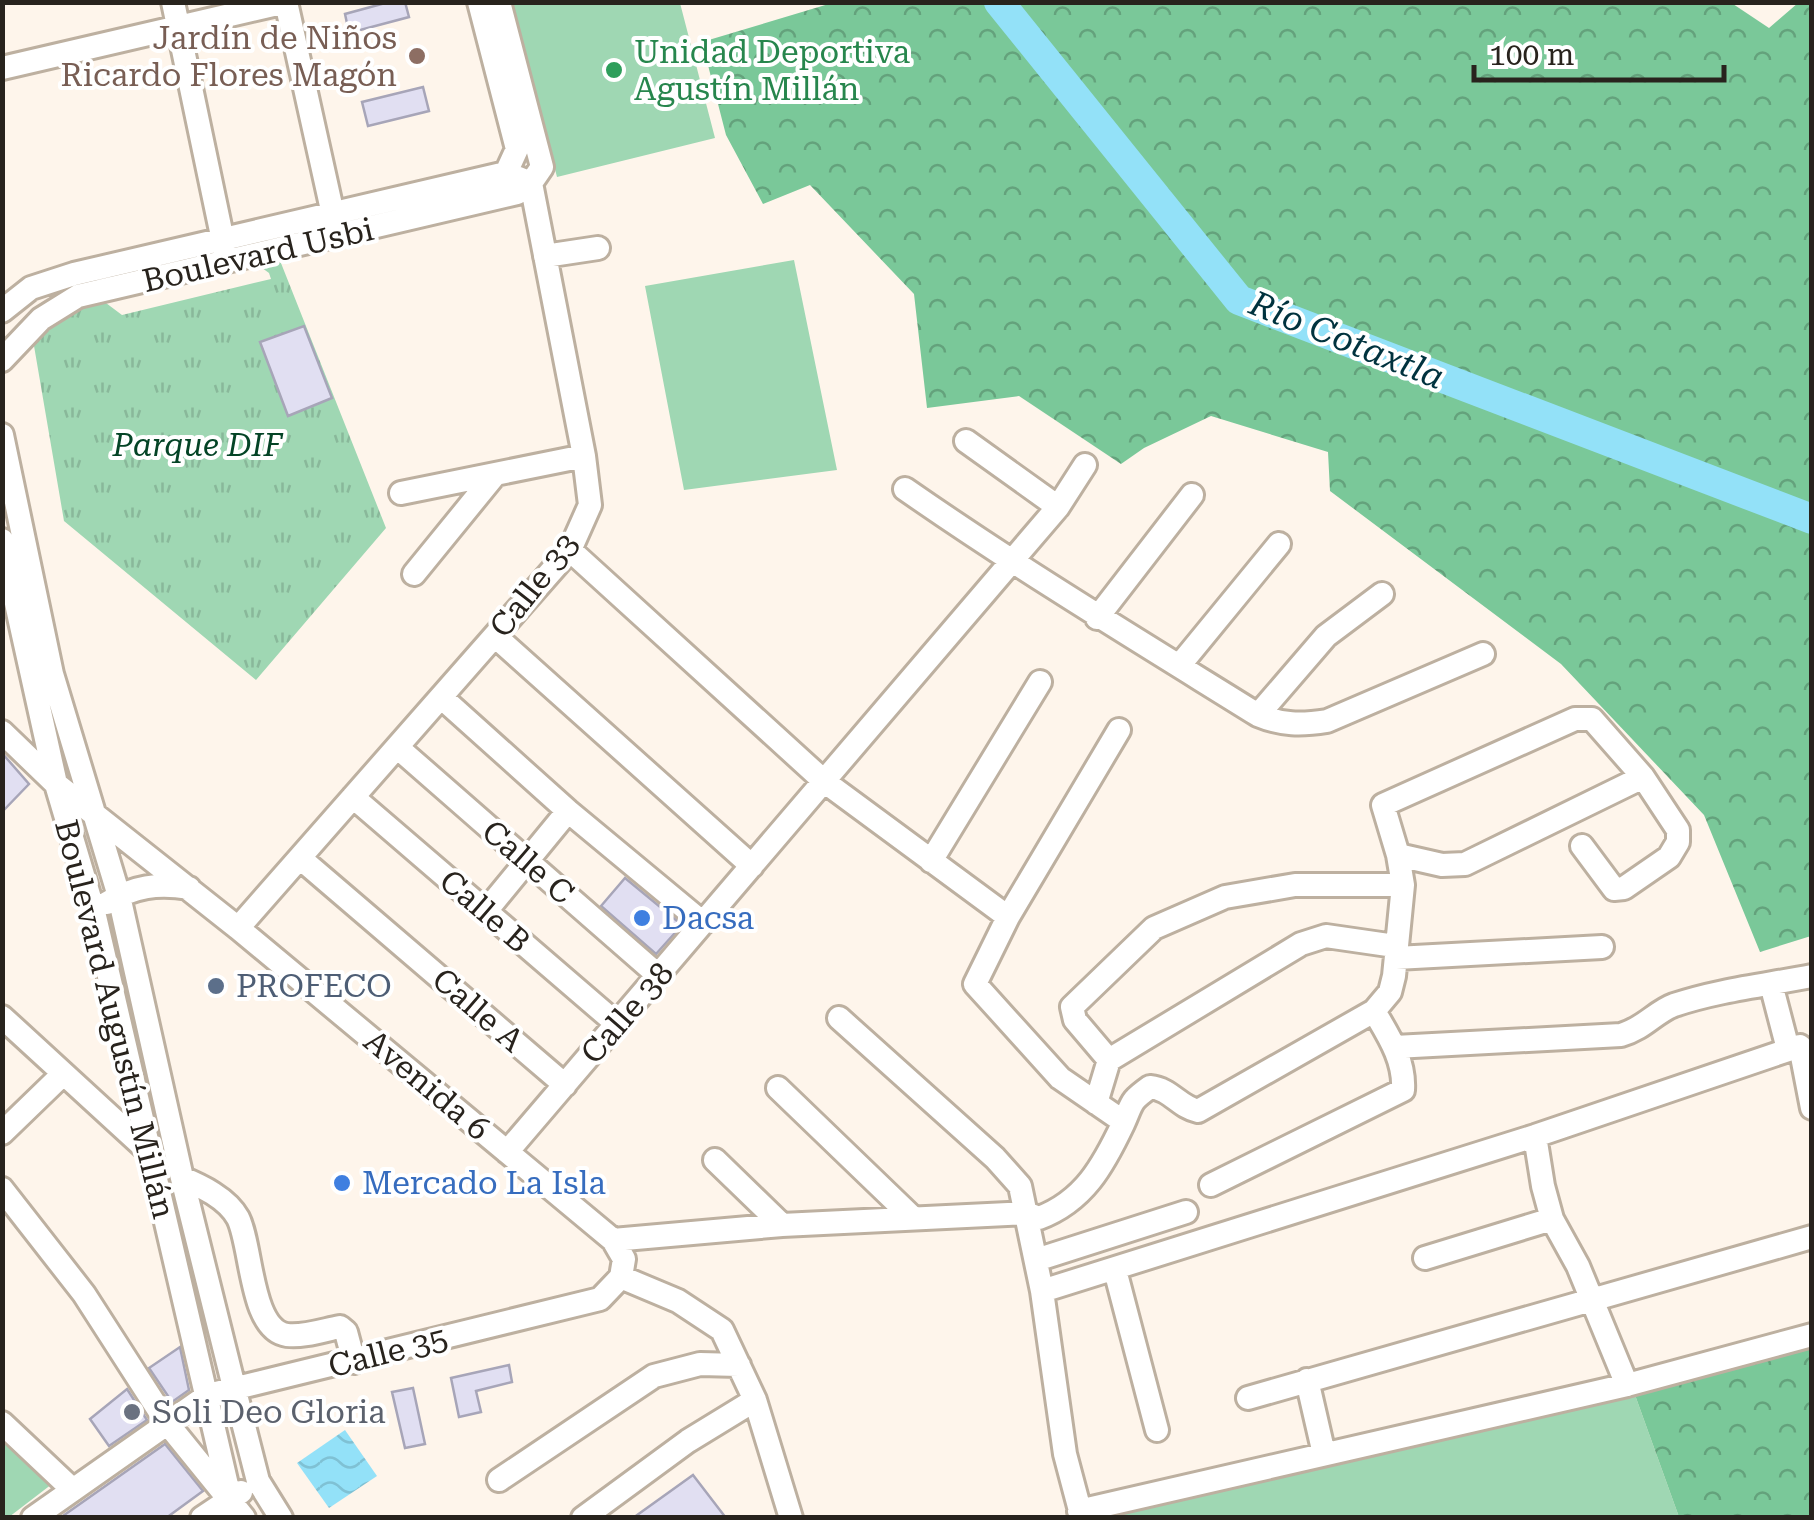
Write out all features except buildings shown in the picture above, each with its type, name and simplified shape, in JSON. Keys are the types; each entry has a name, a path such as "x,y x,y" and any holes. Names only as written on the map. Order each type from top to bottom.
{"street":[{"path":"172,2 226,252"},
{"path":"2,68 286,2 336,226"},
{"path":"479,2 517,149 506,174 531,182"},
{"name":"Calle 33","path":"238,928 570,550 590,505 531,182 542,167 498,2"},
{"name":"Boulevard Usbi","path":"336,226 506,174"},
{"name":"Boulevard Usbi","path":"2,360 41,319 78,296 226,252 336,226 516,192 531,182"},
{"path":"545,256 598,248"},
{"name":"Boulevard Usbi","path":"8,298 74,274 226,252"},
{"name":"Boulevard Augustín Millán","path":"2,435 52,674 119,896 182,1178 234,1386"},
{"path":"966,440 1058,507"},
{"path":"401,494 584,456"},
{"name":"Calle 38","path":"507,1152 1058,507 1086,465"},
{"path":"414,574 493,477"},
{"path":"905,489 1097,618 1278,723 1326,721 1482,654"},
{"path":"1097,618 1192,494"},
{"name":"Boulevard Augustín Millán","path":"2,540 56,784 94,912 148,1150 237,1508"},
{"path":"1180,666 1279,544"},
{"path":"570,550 825,782 1008,917"},
{"path":"1258,714 1326,636 1382,594"},
{"path":"495,636 752,866"},
{"path":"2,640 30,666 52,674"},
{"path":"930,861 1040,682"},
{"path":"441,697 568,811 704,924"},
{"path":"791,1518 756,1400 722,1330 678,1302 621,1277 624,1259 613,1240 913,1218 1026,1213 1039,1218 1063,1209 1080,1193 1124,1122 1131,1101 1150,1087 1164,1088 1187,1109 1198,1110 1374,1011 1390,992 1402,885 1398,854 1383,805 1575,719 1592,719 1642,778 1678,830 1678,842 1669,857 1624,888 1614,889 1582,846"},
{"path":"1119,730 1008,917 976,984 1060,1078 1124,1122"},
{"name":"Avenida 6","path":"2,732 56,784 190,888 613,1240"},
{"name":"Calle C","path":"397,747 658,976"},
{"path":"1398,854 1442,865 1465,864 1642,778"},
{"name":"Calle B","path":"353,797 618,1024"},
{"path":"486,912 568,811"},
{"name":"Calle A","path":"300,858 566,1084"},
{"path":"1109,1060 1075,1020 1072,1007 1154,928 1226,897 1243,894 1295,886 1402,885"},
{"path":"94,912 119,896 150,886 190,888"},
{"path":"1096,1102 1109,1060 1302,944 1326,936 1396,952 1602,947"},
{"path":"1395,1047 1621,1036 1641,1029 1668,1007 1710,994 1812,976"},
{"path":"1771,984 1788,1049"},
{"path":"1211,1186 1403,1090 1395,1047 1374,1011"},
{"path":"2,1017 148,1150"},
{"path":"840,1018 1020,1186 1042,1292 1065,1454 1080,1514 1628,1386 1812,1335"},
{"path":"1042,1292 1535,1136 1800,1046 1812,1108"},
{"path":"2,1132 63,1074"},
{"path":"778,1088 913,1218"},
{"path":"1535,1136 1552,1219 1628,1386"},
{"path":"715,1160 782,1226"},
{"path":"182,1178 224,1202 238,1218 262,1314 273,1329 284,1335 340,1327 346,1332 354,1362"},
{"path":"2,1188 84,1294 167,1424 237,1508"},
{"path":"1036,1260 1186,1212"},
{"path":"1425,1258 1552,1219"},
{"path":"1248,1398 1812,1238"},
{"path":"1115,1270 1157,1430"},
{"name":"Calle 35","path":"32,1518 208,1395 600,1299 621,1277"},
{"path":"499,1480 654,1376 700,1364 739,1365"},
{"path":"1307,1380 1324,1454"},
{"path":"234,1386 258,1481 281,1518"},
{"path":"582,1518 688,1441 756,1400"},
{"path":"2,1422 73,1490"},
{"path":"202,1518 237,1508 258,1481"}],"green space":[{"path":"1730,2 1769,28 1798,3 1811,3 1811,936 1760,952 1704,815 1561,664 1330,491 1328,452 1211,416 1144,448 1121,464 1019,396 927,408 914,294 810,185 763,204 726,135 702,42 832,3"},
{"name":"Unidad Deportiva Agustín Millán","path":"513,3 680,3 715,138 557,177"},
{"name":"Parque DIF","path":"277,253 386,528 256,680 64,521 33,340 47,323 98,297 122,315 271,279 258,265"},
{"path":"794,260 837,470 684,490 645,286"},
{"path":"1811,1349 1811,1517 1679,1517 1635,1395"},
{"path":"1635,1395 1679,1517 1089,1518"},
{"path":"2,1440 52,1484 9,1517 3,1517"}],"water":[{"path":"345,1430 377,1476 329,1508 297,1463"}],"waterway":[{"name":"Río Cotaxtla","path":"999,2 1239,300 1812,519"}],"place":[{"name":"Jardín de Niños Ricardo Flores Magón","path":"417,56"},
{"name":"Unidad Deportiva Agustín Millán","path":"614,70"},
{"name":"Dacsa","path":"642,918"},
{"name":"PROFECO","path":"216,986"},
{"name":"Mercado La Isla","path":"342,1183"},
{"name":"Soli Deo Gloria","path":"132,1412"}]}
